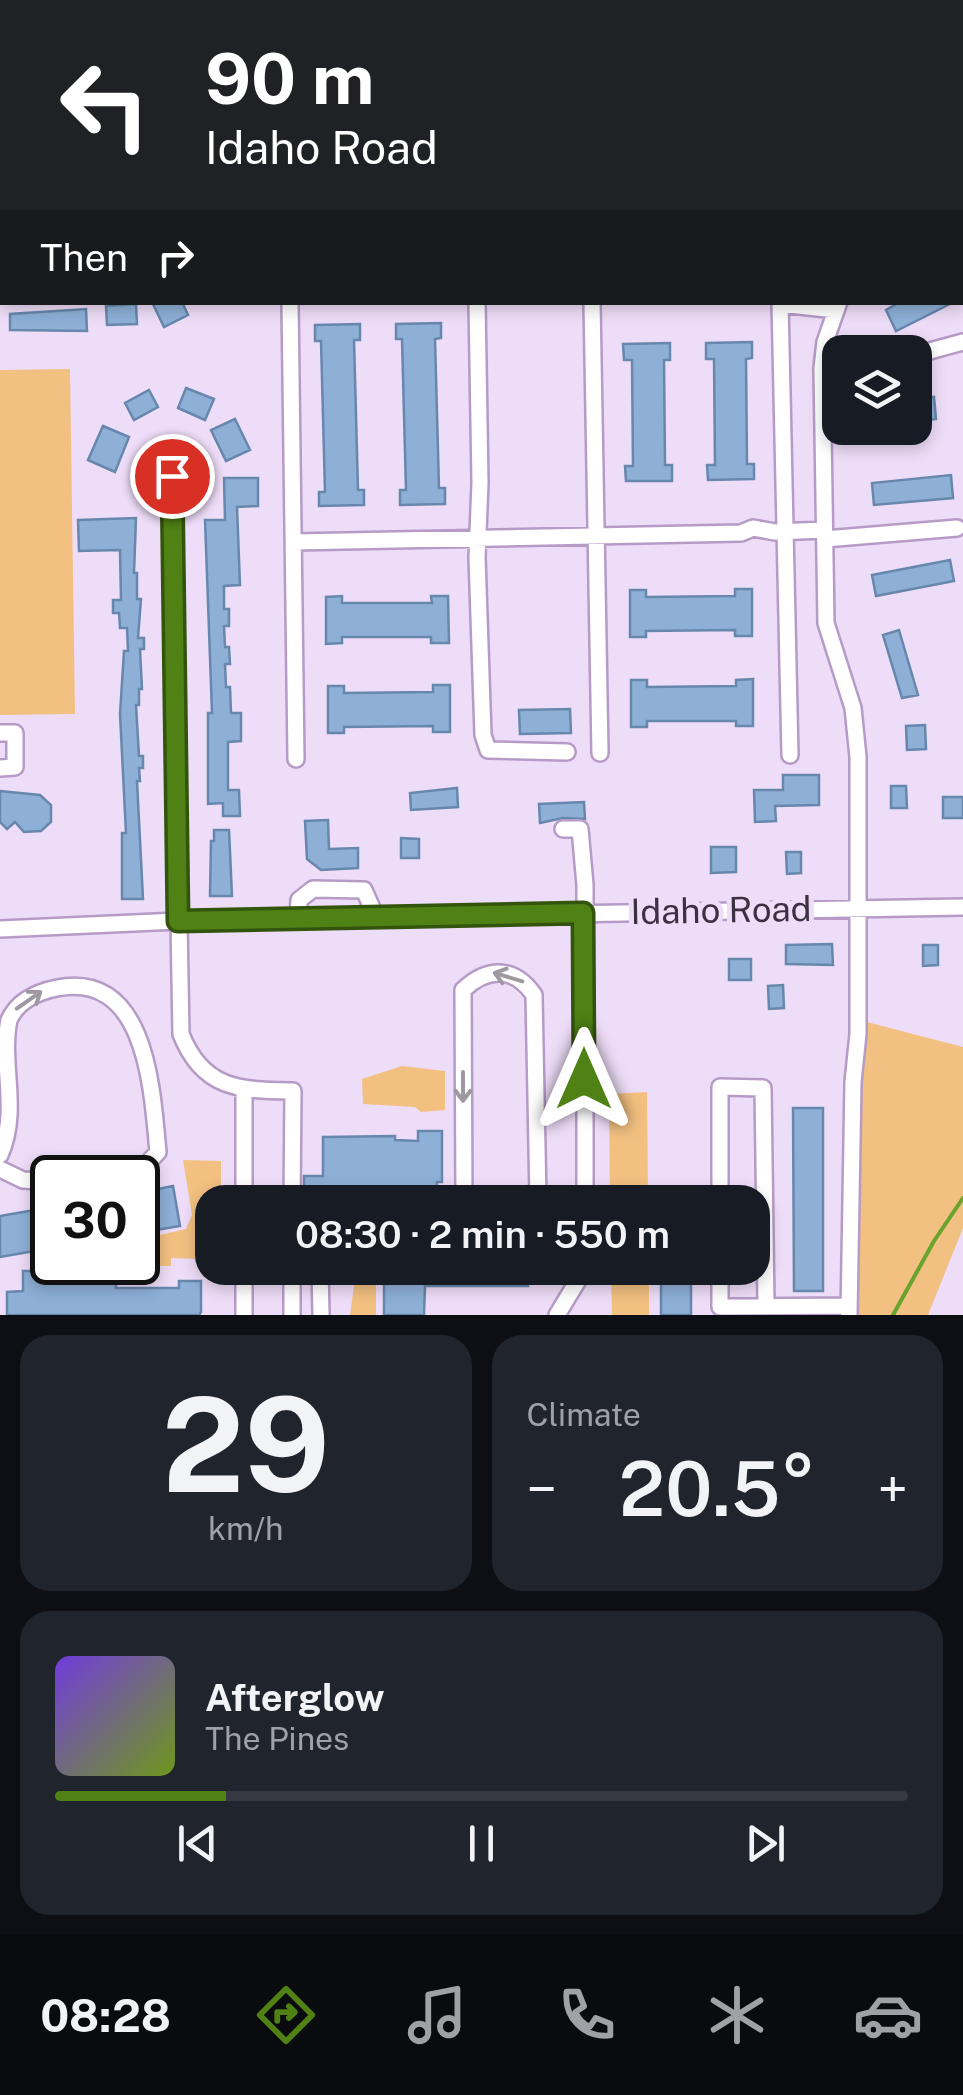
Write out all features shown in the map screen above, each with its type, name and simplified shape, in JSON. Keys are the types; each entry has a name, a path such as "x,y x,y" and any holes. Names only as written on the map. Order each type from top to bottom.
{"street":[{"path":"290,305 296,759"},
{"path":"477,305 477,538 483,735 488,750 568,752"},
{"path":"592,305 600,753"},
{"path":"780,305 781,532 790,755"},
{"path":"720,1285 720,1311 766,1306 849,1310 860,908 856,731 848,688 826,629 822,368 837,306"},
{"path":"932,350 963,342"},
{"path":"172,476 181,1034 196,1064 215,1079 244,1090 292,1090 292,1185"},
{"path":"293,542 742,533 762,539 781,532 957,528"},
{"path":"0,734 15,734 15,768 0,768"},
{"path":"563,829 580,829 585,885 585,1185"},
{"path":"298,919 298,900 302,895 312,889 341,888 364,890 376,917"},
{"name":"Idaho Road","path":"0,930 178,921 963,907"},
{"path":"464,1185 463,990 475,978 498,972 521,979 534,995 538,1185"},
{"path":"0,1155 8,1116 0,1057 10,1016 38,992 68,986 103,991 121,1005 137,1031 158,1152 155,1155"},
{"path":"720,1185 720,1087 762,1088 764,1185"},
{"path":"244,1090 244,1185"},
{"path":"0,1169 30,1180"},
{"path":"244,1285 244,1315"},
{"path":"292,1285 292,1315"},
{"path":"320,1285 320,1315"},
{"path":"557,1315 575,1285"},
{"path":"766,1285 766,1306"}],"shaded area":[{"path":"70,369 75,714 0,715 0,370"},
{"path":"859,1020 963,1047 963,1228 928,1315 849,1315"},
{"path":"402,1066 445,1071 445,1110 421,1112 415,1107 363,1104 362,1079"},
{"path":"647,1092 648,1185 610,1185 609,1094"},
{"path":"183,1160 221,1161 221,1185 195,1185 195,1259 171,1258 171,1266 160,1266 160,1235 186,1229 192,1215"},
{"path":"376,1285 376,1315 350,1315 354,1286"},
{"path":"611,1285 649,1285 649,1315 612,1315"}],"building":[{"path":"136,305 137,324 107,325 106,306"},
{"path":"153,305 183,305 188,315 164,327"},
{"path":"895,305 948,305 896,331 886,310"},
{"path":"86,309 87,331 10,330 10,314"},
{"path":"441,323 441,338 435,339 439,488 445,488 445,504 400,505 400,490 406,490 402,339 396,339 396,324"},
{"path":"360,324 360,340 354,340 358,490 364,490 364,505 319,506 319,492 325,492 321,341 315,341 315,325"},
{"path":"752,342 752,358 746,359 747,464 754,464 754,479 708,480 707,465 715,465 714,359 706,359 706,343"},
{"path":"670,343 670,360 664,360 665,465 672,465 672,481 626,481 625,466 633,466 632,360 624,360 623,344"},
{"path":"186,388 214,399 205,420 178,408"},
{"path":"149,390 158,407 134,420 125,403"},
{"path":"932,397 936,419 932,420"},
{"path":"235,419 250,450 226,461 211,430"},
{"path":"103,426 129,437 115,472 88,460"},
{"path":"951,475 953,498 874,505 872,483"},
{"path":"224,478 258,478 258,506 237,507 240,585 224,586 224,609 229,609 229,626 224,626 230,664 225,664 226,687 230,687 231,713 241,713 241,741 228,742 228,790 239,790 240,816 223,816 223,803 208,804 208,713 212,713 205,520 225,520"},
{"path":"136,518 134,573 137,599 141,599 138,638 144,638 144,649 140,649 142,689 136,705 139,756 143,756 137,781 143,899 122,899 122,833 126,833 120,714 124,651 128,651 127,628 120,628 119,613 113,613 113,600 121,600 120,550 79,551 78,520"},
{"path":"950,560 954,581 876,596 872,575"},
{"path":"735,589 752,589 752,636 735,636 735,630 646,631 646,637 630,637 630,590 646,590 646,597 735,596"},
{"path":"342,596 342,603 432,603 431,596 448,596 449,643 431,643 431,637 342,637 342,643 326,644 326,597"},
{"path":"899,630 918,695 902,698 883,635"},
{"path":"753,679 753,726 736,726 736,721 647,721 647,727 631,727 631,680 647,680 647,687 736,686 736,680"},
{"path":"433,685 450,685 450,732 433,732 433,726 344,727 344,733 328,733 328,686 344,686 344,693 433,692"},
{"path":"570,709 571,733 520,734 519,710"},
{"path":"925,725 926,749 907,750 906,726"},
{"path":"783,775 819,775 819,805 775,806 776,821 755,822 754,790 783,790"},
{"path":"891,786 906,786 907,808 891,808"},
{"path":"457,788 458,807 411,810 410,793"},
{"path":"0,791 40,795 51,805 51,822 41,831 24,832 15,822 7,829 0,822"},
{"path":"943,797 963,797 963,818 943,818"},
{"path":"584,802 585,819 540,823 539,804"},
{"path":"328,820 329,849 358,848 358,868 321,870 307,859 305,821"},
{"path":"214,830 229,830 232,896 210,896"},
{"path":"401,838 419,839 419,858 401,858"},
{"path":"711,847 736,847 736,872 711,873"},
{"path":"786,852 801,852 801,873 787,874"},
{"path":"832,944 833,965 786,964 786,945"},
{"path":"923,945 938,945 938,965 923,966"},
{"path":"729,959 751,959 751,980 729,980"},
{"path":"783,985 784,1008 769,1009 768,986"},
{"path":"793,1108 823,1108 823,1291 794,1291"},
{"path":"418,1131 442,1131 442,1182 437,1185 304,1185 304,1176 323,1176 323,1137 395,1136 395,1140 418,1141"},
{"path":"173,1186 180,1226 160,1229 160,1189"},
{"path":"30,1211 30,1252 0,1257 0,1216"},
{"path":"23,1271 30,1271 30,1285 179,1288 179,1281 195,1281 195,1285 201,1285 201,1312 7,1315 7,1292 23,1291"},
{"path":"384,1285 528,1285 425,1286 424,1315 384,1315"},
{"path":"661,1285 691,1285 691,1315 661,1315"}],"waterway":[{"path":"893,1315 963,1198"}],"route":[{"path":"172,476 178,921 583,913 584,1079"}]}
